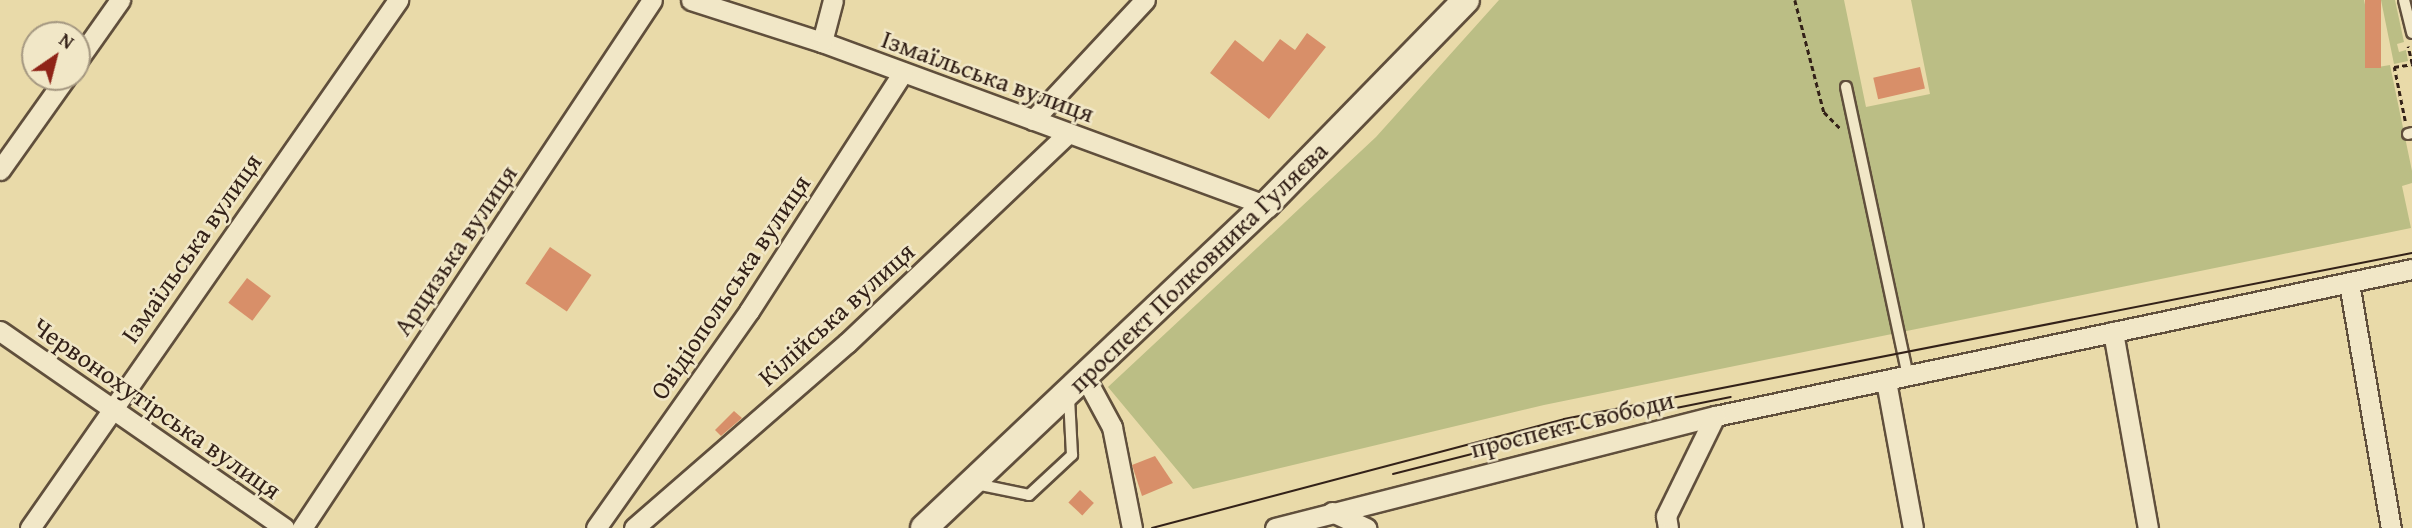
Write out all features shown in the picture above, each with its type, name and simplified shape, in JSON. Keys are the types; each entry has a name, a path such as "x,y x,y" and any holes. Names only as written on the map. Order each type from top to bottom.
{"main road":[{"name":"проспект Полковника Гуляєва","path":"924,528 1266,205 1466,0"}],"street":[{"path":"91,41 120,0"},
{"name":"Ізмаїльська вулиця","path":"30,528 110,409 398,0"},
{"name":"Арцизька вулиця","path":"302,528 652,0"},
{"name":"Ізмаїльська вулиця","path":"691,0 822,42 1266,205"},
{"path":"822,42 833,0"},
{"path":"1033,120 1145,0"},
{"name":"Овідіопольська вулиця","path":"596,528 748,311 904,72"},
{"path":"0,170 56,91"},
{"name":"Кілійська вулиця","path":"634,528 847,343 1068,133"},
{"name":"проспект Свободи","path":"1275,528 1715,416 2412,269"},
{"path":"2349,283 2391,528"},
{"name":"Червонохутірська вулиця","path":"0,331 285,528"},
{"path":"2113,332 2148,528"},
{"path":"1886,381 1913,528"},
{"path":"1077,384 1112,427 1132,528"},
{"path":"1668,528 1666,516 1715,416"},
{"path":"1332,512 1366,528"}],"lane":[{"path":"2404,0 2412,33"},
{"path":"1846,87 1909,377"},
{"path":"972,483 1029,495 1072,455 1077,384"}],"path":[{"path":"1795,0 1824,112 1836,126 1856,134"},
{"path":"2410,134 2394,67 2412,64 2407,44 2412,33"}],"green space":[{"path":"1499,0 1844,0 1866,107 1930,94 1911,0 2364,0 2378,67 2390,65 2412,171 2412,183 2402,186 2411,228 1544,405 1193,489 1108,387 1376,137"},
{"path":"2381,0 2395,0 2404,42 2397,44 2399,52 2406,50 2408,61 2394,64"}],"building":[{"path":"2365,0 2381,0 2381,68 2365,68"},
{"path":"1307,33 1326,47 1269,119 1210,73 1235,40 1263,62 1280,39 1295,50"},
{"path":"1920,67 1925,88 1878,99 1873,78"},
{"path":"550,247 591,275 567,311 525,283"},
{"path":"247,278 271,296 252,321 228,303"},
{"path":"734,411 742,418 721,436 715,430"},
{"path":"1155,456 1173,483 1142,496 1132,465"},
{"path":"1080,490 1094,503 1082,515 1068,502"}],"tram line":[{"path":"1152,528 1564,419 2412,253"},
{"path":"1393,474 1567,430 1731,397"}]}
